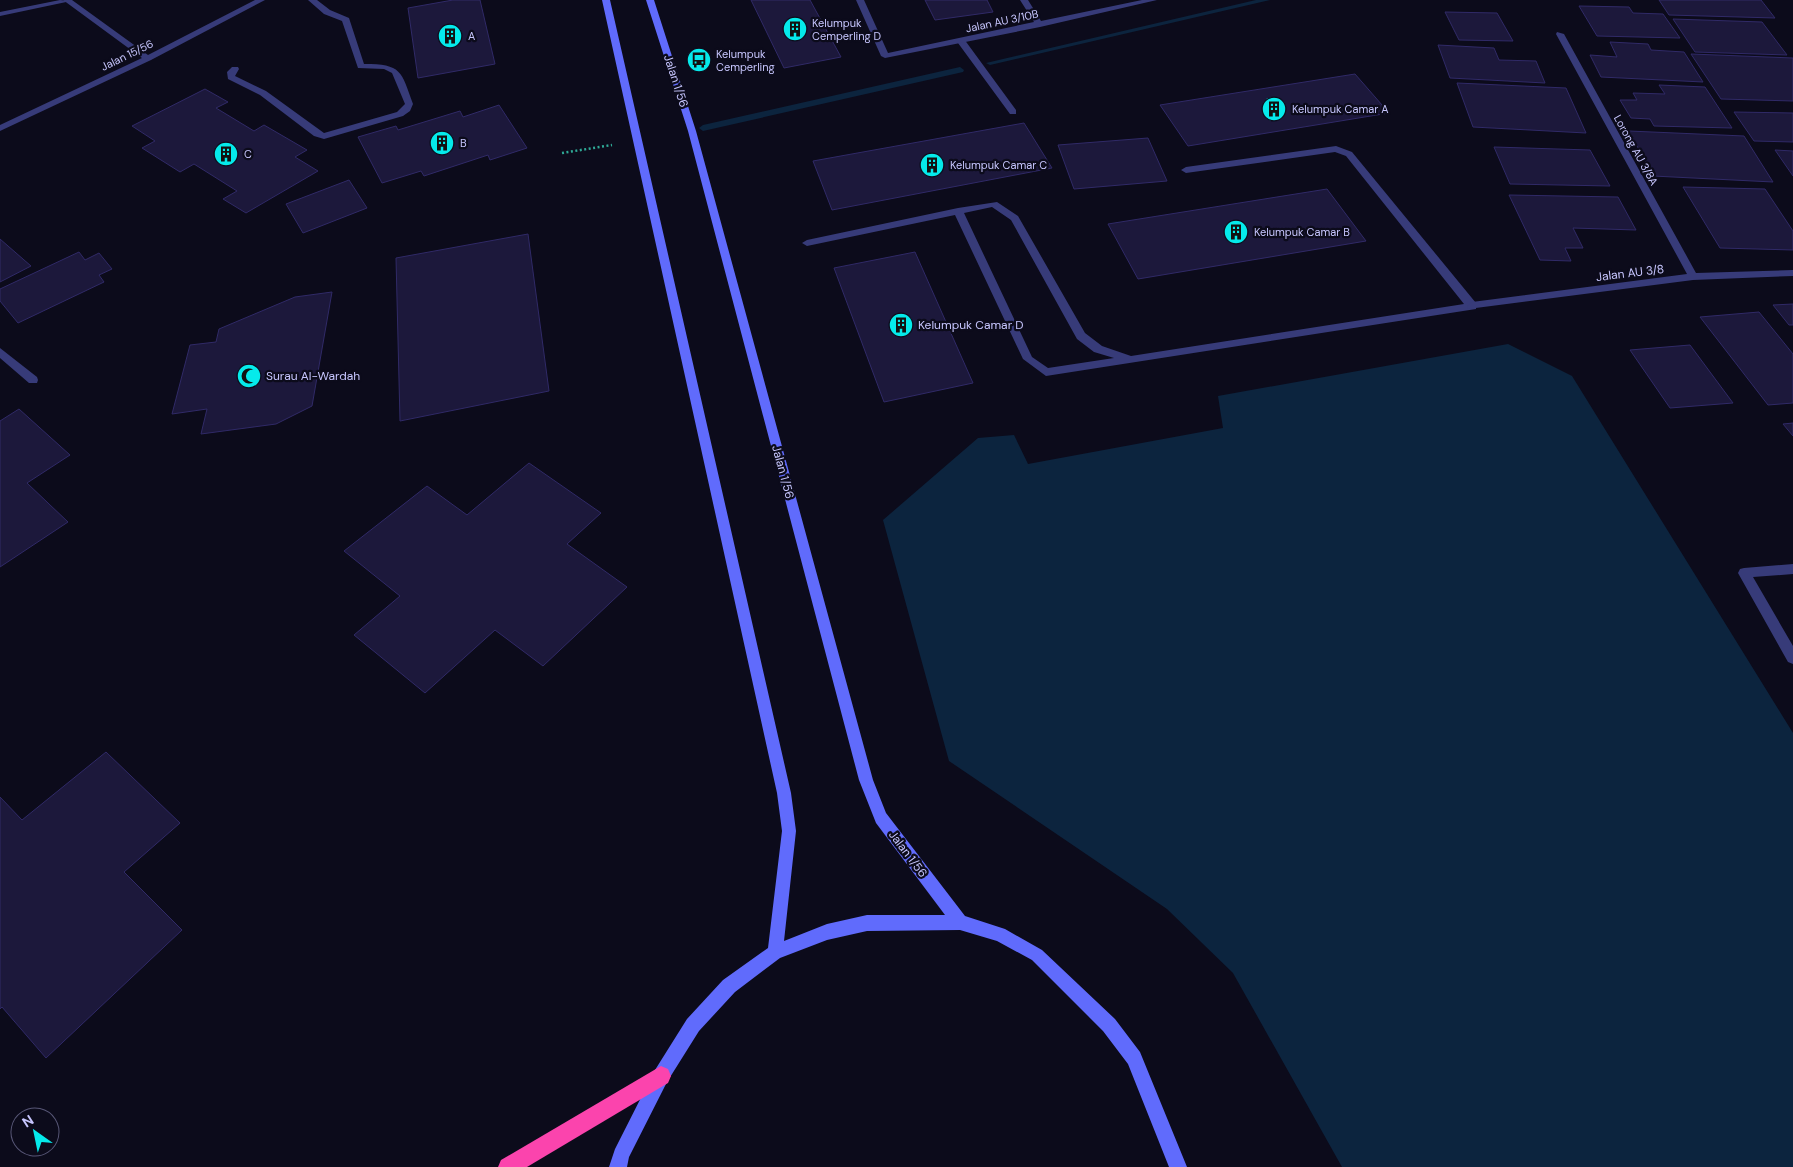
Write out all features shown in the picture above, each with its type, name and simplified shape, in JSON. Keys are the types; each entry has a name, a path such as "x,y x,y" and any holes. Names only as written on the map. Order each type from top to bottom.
{"highway":[{"path":"508,1167 661,1076"}],"main road":[{"path":"606,0 784,793 789,831 786,872 775,952"},
{"name":"Jalan 1/56","path":"650,0 692,131 866,780 881,818 960,922"},
{"path":"618,1167 621,1154 661,1076 693,1025 729,986 775,952 826,932 867,923 960,922 1000,934 1037,955 1109,1025 1134,1058 1176,1158 1178,1167"}],"street":[{"name":"Jalan 15/56","path":"0,128 148,58 261,0"},
{"path":"235,69 230,74 231,77 263,93 317,134 324,136 408,110 409,104 396,71 388,66 362,66 346,20 326,12 312,0"},
{"name":"Jalan AU 3/10B","path":"860,0 885,56 1153,0"},
{"path":"1024,0 1040,25"},
{"path":"0,14 67,1 148,58"},
{"name":"Lorong AU 3/8A","path":"1560,34 1693,277"},
{"path":"961,41 1013,112"},
{"path":"1186,170 1336,149 1342,150 1349,154 1472,306"},
{"path":"807,243 994,204 1015,218 1081,336 1098,349 1131,360"},
{"name":"Jalan AU 3/8","path":"958,211 1028,359 1046,372 1472,306 1693,277 1793,274"},
{"path":"0,352 34,380"},
{"path":"1793,569 1744,573 1793,658"}],"path":[{"path":"562,153 638,140"}],"water":[{"path":"1508,344 1572,376 1793,733 1793,1167 1342,1167 1233,973 1167,909 949,761 883,520 978,438 1014,435 1028,464 1223,428 1218,396"}],"building":[{"name":"A","path":"453,0 480,0 495,64 418,78 408,8"},
{"name":"Kelumpuk Cemperling D","path":"751,0 810,0 841,57 784,68"},
{"path":"925,0 987,0 993,12 935,20"},
{"path":"1659,0 1761,0 1775,18 1669,15"},
{"path":"1579,6 1629,7 1633,13 1663,14 1680,38 1597,36"},
{"path":"1445,12 1497,13 1513,41 1459,40"},
{"path":"1673,19 1762,22 1787,55 1695,52"},
{"path":"1610,42 1648,44 1651,50 1684,52 1703,82 1601,77 1590,55 1617,57"},
{"path":"1438,45 1494,48 1499,60 1536,61 1545,83 1450,78"},
{"path":"1691,54 1793,58 1793,101 1721,99"},
{"name":"Kelumpuk Camar A","path":"1355,74 1389,113 1188,146 1160,105"},
{"path":"1457,83 1566,88 1586,133 1473,127"},
{"path":"1659,85 1705,87 1732,128 1654,126 1650,119 1631,118 1620,100 1637,100 1633,93 1665,94"},
{"name":"C","path":"205,89 228,102 216,108 254,131 264,125 307,150 295,157 318,171 246,213 223,199 237,191 194,164 180,172 142,148 155,141 132,126"},
{"name":"B","path":"499,105 527,148 490,160 488,155 424,176 421,171 382,183 358,137 396,126 398,130 460,111 463,117"},
{"path":"1734,112 1793,113 1793,142 1754,141"},
{"name":"Kelumpuk Camar C","path":"1024,123 1052,168 832,210 813,161"},
{"path":"1629,131 1744,136 1773,182 1653,176"},
{"path":"1148,138 1167,181 1074,189 1058,145"},
{"path":"1494,147 1590,150 1610,186 1510,184"},
{"path":"1775,150 1793,151 1793,176"},
{"path":"349,180 367,208 303,233 286,204"},
{"path":"1683,187 1765,189 1793,231 1793,250 1720,248"},
{"name":"Kelumpuk Camar B","path":"1327,189 1366,241 1138,279 1108,224"},
{"path":"1509,195 1618,197 1636,230 1573,228 1583,248 1565,248 1571,261 1540,260"},
{"path":"528,234 549,391 400,421 396,258"},
{"path":"0,239 31,266 0,282"},
{"path":"79,252 85,260 99,253 112,269 99,275 104,282 18,323 0,301 0,289"},
{"name":"Kelumpuk Camar D","path":"915,252 973,383 884,402 834,268"},
{"name":"Surau Al-Wardah","path":"332,292 312,406 276,424 201,434 207,409 172,414 190,345 216,342 219,329 295,297"},
{"path":"1793,304 1793,325 1789,325 1773,305"},
{"path":"1759,312 1793,354 1793,403 1768,405 1700,317"},
{"path":"1690,345 1733,403 1670,408 1630,350"},
{"path":"19,409 70,455 27,483 68,522 0,567 0,421"},
{"path":"1793,423 1793,436 1783,424"},
{"path":"529,463 601,513 567,544 627,587 543,666 495,630 425,693 354,635 400,596 344,551 427,486 467,515"},
{"path":"106,752 180,823 124,872 182,930 46,1058 2,1007 0,1009 0,797 22,820"}],"waterway":[{"path":"990,63 1266,0"},
{"path":"703,128 960,70"}],"place":[{"name":"Kelumpuk Cemperling D","path":"795,29"},
{"name":"A","path":"450,36"},
{"name":"Kelumpuk Cemperling","path":"699,60"},
{"name":"Kelumpuk Camar A","path":"1274,109"},
{"name":"B","path":"442,143"},
{"name":"C","path":"226,154"},
{"name":"Kelumpuk Camar C","path":"932,165"},
{"name":"Kelumpuk Camar B","path":"1236,232"},
{"name":"Kelumpuk Camar D","path":"901,325"},
{"name":"Surau Al-Wardah","path":"249,376"}]}
